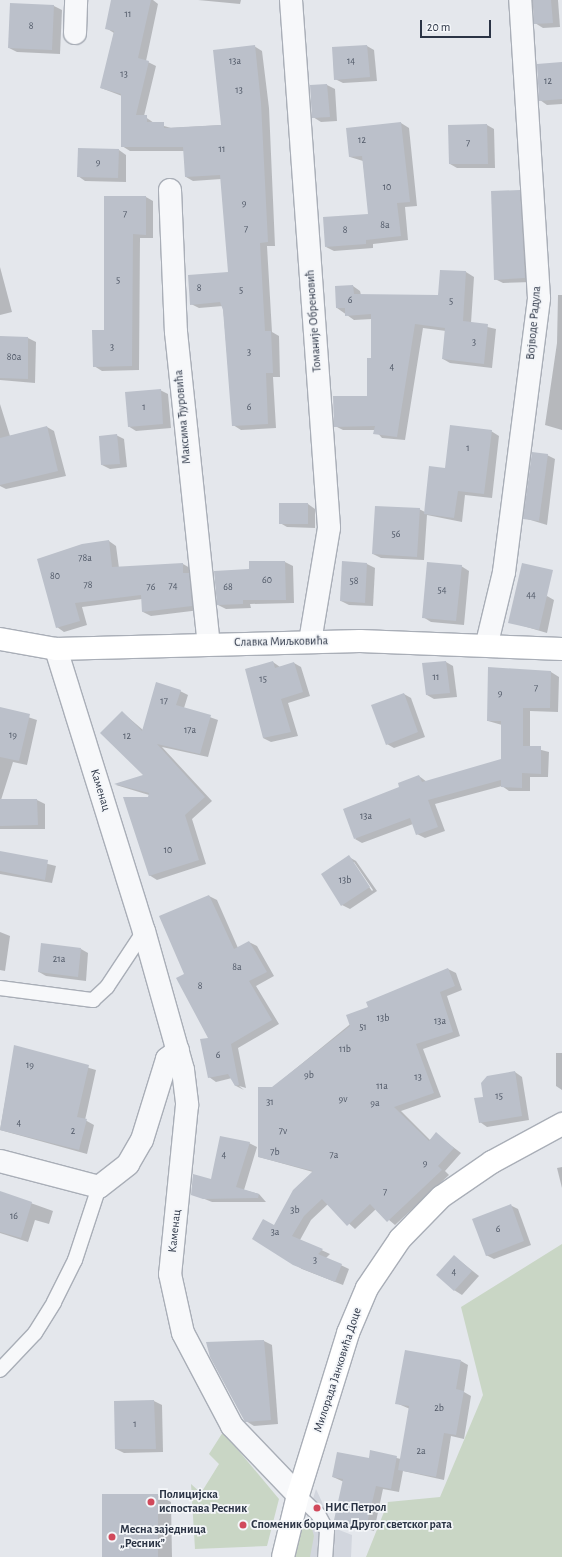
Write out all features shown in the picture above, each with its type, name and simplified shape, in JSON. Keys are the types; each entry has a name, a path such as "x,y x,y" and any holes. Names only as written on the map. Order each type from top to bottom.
{"street":[{"path":"75,33 76,0"},
{"name":"Томаније Обреновић","path":"291,0 329,528 310,641"},
{"name":"Војводе Радула","path":"487,643 504,572 539,298 520,0"},
{"name":"Максима Ђуровића","path":"170,190 180,379 209,644"},
{"name":"Славка Миљковића","path":"0,639 56,649 310,641 487,643 562,649"},
{"name":"Каменац","path":"56,649 144,932 178,1050 186,1105 170,1274 179,1320 196,1363 221,1411 298,1496"},
{"path":"0,1161 100,1187 128,1164 142,1140 167,1059 178,1050"},
{"name":"Милорада Јанковића Доце","path":"283,1557 298,1496 356,1310 400,1238 418,1218 465,1179 562,1124"}],"lane":[{"path":"0,988 93,1000 107,988 144,932"},
{"path":"0,1370 35,1333 54,1302 75,1260 100,1187"},
{"path":"298,1496 318,1514 327,1531 325,1557"}],"shaded area":[{"name":"НИС Петрол","path":"316,1489 334,1528 352,1535 351,1557 295,1557"}],"green space":[{"path":"562,1244 562,1557 366,1557 388,1502 440,1497 483,1395 461,1307"},
{"path":"223,1432 279,1499 267,1546 195,1549 191,1484 201,1493 219,1464 209,1454"},
{"path":"301,1528 312,1529 314,1536 310,1557 295,1557"}],"building":[{"path":"111,0 151,0 138,58 149,61 136,115 147,115 147,122 164,122 164,128 221,125 213,50 255,45 261,103 268,242 260,243 265,331 271,331 273,373 266,373 268,424 232,426 223,310 220,302 190,305 188,275 228,272 220,175 185,177 183,147 121,147 121,94 100,88 114,31 105,29"},
{"path":"533,0 551,0 553,23 534,24"},
{"path":"10,3 54,5 52,50 8,48"},
{"path":"367,45 370,77 334,80 332,47"},
{"path":"562,62 562,99 539,101 537,64"},
{"path":"327,84 330,117 312,118 310,85"},
{"path":"401,122 410,202 397,203 401,236 366,240 366,244 325,247 323,217 368,214 362,156 349,157 346,128"},
{"path":"487,124 488,164 449,164 448,125"},
{"path":"78,148 119,149 118,178 77,177"},
{"path":"520,190 525,278 494,280 491,191"},
{"path":"104,196 146,196 146,235 133,234 132,366 93,367 92,330 104,330"},
{"path":"440,270 466,271 463,321 488,324 484,364 442,359 445,328 415,324 397,437 373,434 375,426 334,427 333,396 367,396 367,358 371,358 371,314 345,316 345,308 336,308 335,286 353,285 354,294 438,295"},
{"path":"0,336 28,337 28,379 0,378"},
{"path":"161,389 163,424 128,427 125,392"},
{"path":"450,425 492,430 484,494 458,491 454,518 424,514 429,466 445,468"},
{"path":"47,426 58,471 0,485 0,438"},
{"path":"117,434 120,464 101,465 99,436"},
{"path":"532,452 548,454 539,521 523,519"},
{"path":"279,503 308,503 308,524 279,524"},
{"path":"375,506 420,508 417,557 372,554"},
{"path":"109,540 112,567 183,563 183,573 189,573 192,606 142,612 141,595 75,603 80,621 56,628 37,559 82,544"},
{"path":"249,561 285,561 286,600 243,600 243,604 217,605 214,571 249,569"},
{"path":"342,561 367,563 365,603 340,601"},
{"path":"427,562 462,565 456,621 422,618"},
{"path":"522,563 553,570 539,630 508,623"},
{"path":"273,661 275,668 294,662 303,692 281,699 291,732 263,738 245,669"},
{"path":"446,661 450,693 426,695 422,663"},
{"path":"488,667 551,671 550,708 523,708 523,746 541,746 541,774 522,773 522,788 501,787 501,780 428,800 438,827 416,835 410,818 354,839 343,809 399,787 398,783 419,775 422,782 501,759 501,721 487,721"},
{"path":"156,682 181,690 176,705 211,715 200,754 157,744 205,797 185,815 199,860 149,876 123,797 148,797 149,793 114,784 143,775 100,733 122,711 142,731"},
{"path":"404,693 418,732 386,745 371,705"},
{"path":"0,707 30,714 19,761 0,757"},
{"path":"0,799 37,799 38,825 0,826"},
{"path":"0,851 48,860 45,880 0,871"},
{"path":"349,855 370,887 341,906 321,874"},
{"path":"209,895 234,949 249,941 267,972 249,981 272,1020 231,1044 239,1085 235,1086 228,1074 208,1078 200,1039 208,1038 176,978 184,974 159,916"},
{"path":"41,943 81,948 78,977 38,972"},
{"path":"448,968 455,986 440,992 453,1032 416,1044 434,1093 394,1107 429,1141 436,1132 454,1148 438,1166 442,1170 387,1222 370,1204 347,1226 322,1199 304,1216 292,1236 323,1249 318,1254 342,1264 335,1282 293,1265 252,1239 263,1219 274,1225 293,1190 313,1171 258,1157 258,1087 272,1087 350,1026 346,1015 368,1007 366,1002"},
{"path":"14,1045 89,1065 77,1117 87,1119 79,1150 0,1130"},
{"path":"515,1071 522,1116 479,1123 474,1098 483,1097 481,1083 487,1076"},
{"path":"220,1136 250,1142 236,1187 259,1194 258,1198 203,1199 191,1195 193,1174 211,1179"},
{"path":"0,1191 32,1202 21,1238 0,1232"},
{"path":"511,1204 524,1241 486,1256 472,1219"},
{"path":"454,1255 472,1271 454,1291 436,1275"},
{"path":"264,1340 271,1420 245,1422 210,1357 206,1342"},
{"path":"405,1350 461,1360 456,1389 464,1391 456,1435 444,1433 436,1477 398,1470 409,1406 395,1404"},
{"path":"154,1400 156,1449 115,1449 114,1401"},
{"path":"370,1450 397,1456 391,1489 376,1486 366,1528 334,1520 343,1479 332,1477 337,1452 369,1458"},
{"path":"102,1494 158,1494 158,1557 102,1557"}],"place":[{"name":"Полицијска испостава Ресник","path":"151,1502"},
{"name":"НИС Петрол","path":"317,1508"},
{"name":"Споменик борцима Другог светског рата","path":"243,1525"},
{"name":"Месна заједница „Ресник”","path":"112,1537"}]}
